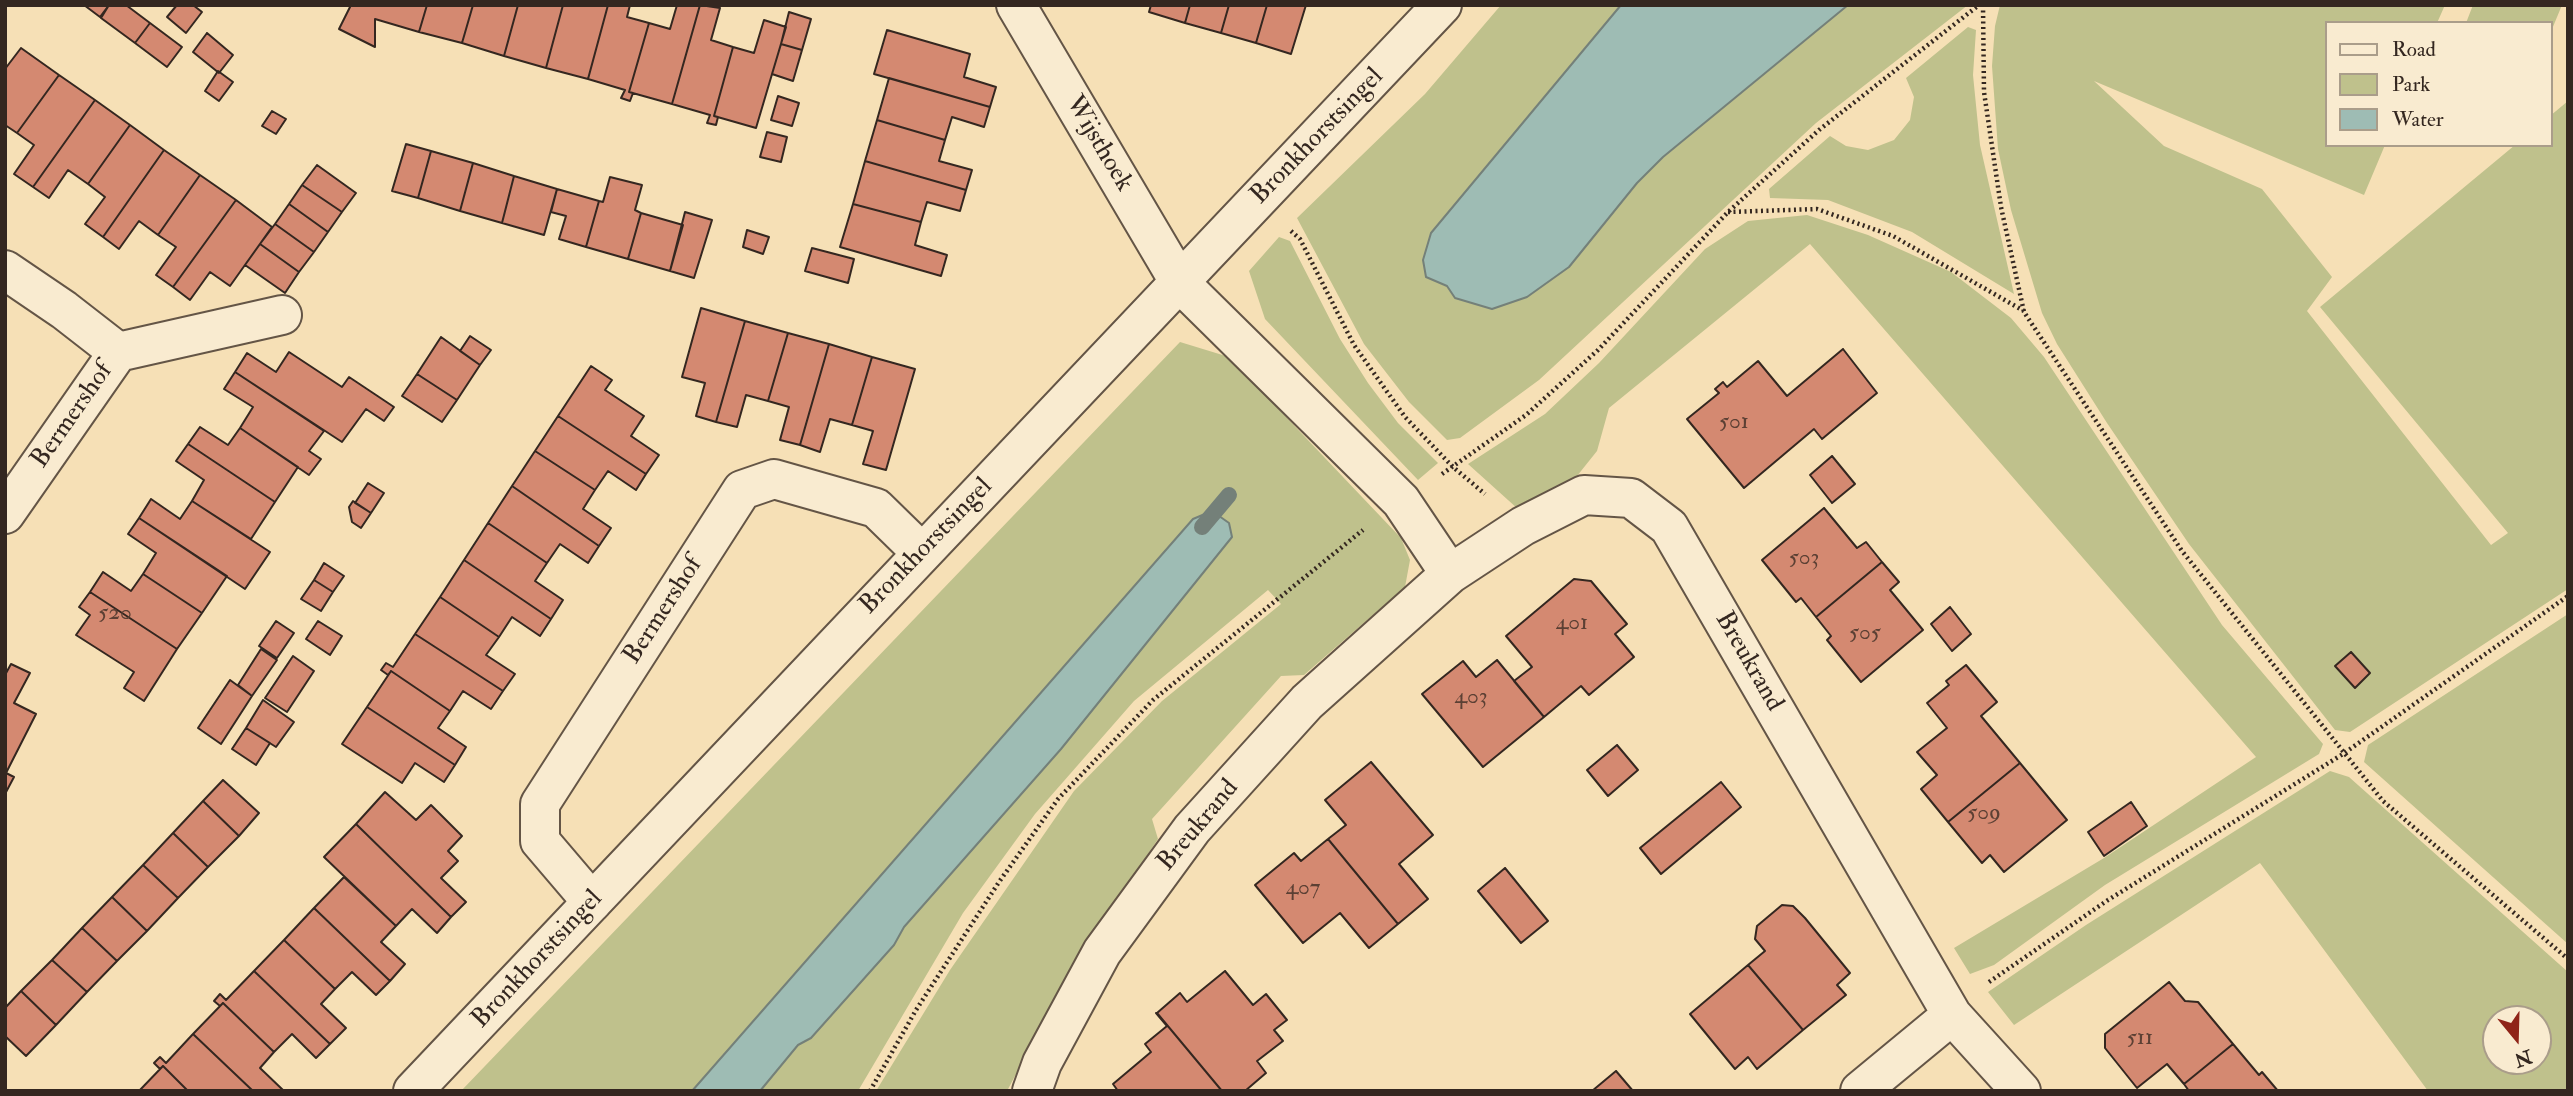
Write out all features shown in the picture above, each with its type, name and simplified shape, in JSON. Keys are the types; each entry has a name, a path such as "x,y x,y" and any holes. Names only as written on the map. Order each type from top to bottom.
{"street":[{"name":"Wijsthoek","path":"1016,5 1180,283"},
{"name":"Bronkhorstsingel","path":"414,1091 921,552 1442,5"},
{"name":"Bermershof","path":"5,270 64,310 118,352"},
{"path":"1180,283 1401,501 1450,574"},
{"name":"Bermershof","path":"5,514 118,352 282,316"},
{"name":"Bermershof","path":"592,902 540,841 540,804 742,490 774,479 876,509 921,552"},
{"name":"Breukrand","path":"1032,1091 1042,1063 1102,952 1192,829 1307,702 1450,574 1523,526 1584,495 1631,498 1669,527 1952,1015 2021,1091"},
{"path":"1860,1091 1952,1015"}],"path":[{"path":"870,1091 931,987 1058,799 1153,700 1401,501 1526,415 1598,350 1728,212 1819,131 1981,5"},
{"path":"1981,5 1983,92 2001,207 2024,312 2182,551 2343,754 2383,801 2568,959"},
{"path":"1257,201 1300,239 1354,345 1405,417 1453,467 1523,526"},
{"path":"1728,212 1817,209 1893,236 2024,312"},
{"path":"1952,1015 1972,994 2051,938 2343,754 2568,596"}],"green space":[{"path":"1501,5 1621,5 1431,233 1426,276 1447,286 1455,298 1569,267 1637,183 1663,157 1848,5 1968,5 1816,123 1539,380 1460,438 1447,440 1409,402 1364,344 1297,218 1425,94"},
{"path":"2000,5 2445,5 2438,21 2324,21 2324,147 2384,147 2364,195 2094,81 2164,146 2262,189 2332,277 2307,311 2491,545 2508,533 2320,307 2513,147 2552,147 2552,114 2568,101 2568,589 2350,732 2335,730 2189,544 2107,423 2057,344 2042,313 2011,210 1998,149 1992,66 1995,26"},
{"path":"2473,5 2562,5 2552,29 2552,21 2467,21"},
{"path":"1968,27 1976,30 1973,75 1980,145 2014,294 1912,232 1828,200 1770,198 1769,189 1830,136 1846,146 1868,150 1894,140 1910,120 1914,97 1906,78"},
{"path":"1807,215 1868,235 1951,272 2011,318 2044,357 2222,625 2323,744 2319,754 2105,885 1994,965 1970,974 1954,948 2104,858 2256,757 1810,244 1609,408 1597,451 1577,476 1518,509 1468,464 1545,414 1599,363 1705,249 1748,221"},
{"path":"1279,237 1290,241 1340,339 1368,383 1398,423 1438,463 1418,480 1265,319 1249,271"},
{"path":"1180,342 1229,357 1401,538 1410,560 1405,587 1304,675 1281,676 1152,819 1158,839 1074,965 1007,1091 876,1091 950,970 1074,791 1162,701 1281,604 1268,590 1134,701 1035,814 963,913 858,1091 760,1091 798,1045 811,1038 894,945 904,927 1212,511 1193,519 692,1091 461,1091"},
{"path":"2568,614 2568,944 2364,762 2368,745"},
{"path":"2330,771 2349,777 2568,972 2568,1091 2428,1091 2260,863 2014,1025 1988,992 2086,925"}],"water":[{"path":"1621,5 1848,5 1663,157 1637,183 1569,267 1527,297 1492,309 1455,298 1447,286 1426,277 1423,260 1431,233"},
{"path":"1212,511 1229,523 1232,537 1061,749 904,927 894,945 811,1038 798,1045 760,1091 692,1091 1193,519"}],"building":[{"path":"84,5 109,5 100,17"},
{"path":"109,5 126,5 150,23 135,43 101,18"},
{"path":"177,5 193,5 202,12 186,33 167,17"},
{"path":"351,5 427,5 419,32 375,19 375,47 339,29"},
{"path":"427,5 473,5 462,43 419,32"},
{"path":"473,5 518,5 504,56 462,43"},
{"path":"518,5 563,5 546,68 504,56"},
{"path":"563,5 608,5 588,79 546,68"},
{"path":"608,5 630,5 627,17 649,23 629,92 633,93 630,101 621,98 625,90 588,79"},
{"path":"677,5 700,5 672,104 629,92 649,23 670,29"},
{"path":"700,5 720,8 711,40 733,47 714,116 718,117 716,125 707,123 710,115 672,104"},
{"path":"1151,5 1190,5 1185,23 1149,12"},
{"path":"1190,5 1229,5 1221,33 1185,23"},
{"path":"1229,5 1267,5 1256,43 1221,33"},
{"path":"1267,5 1306,5 1291,54 1256,43"},
{"path":"789,12 811,19 802,50 781,44"},
{"path":"764,20 786,27 756,128 714,116 733,47 754,53"},
{"path":"150,23 182,47 167,67 135,43"},
{"path":"887,30 970,54 964,77 996,87 990,107 874,74"},
{"path":"207,33 233,55 219,73 193,52"},
{"path":"781,44 802,50 793,81 772,74"},
{"path":"21,48 59,75 17,133 5,125 5,69"},
{"path":"218,71 233,82 219,101 205,91"},
{"path":"59,75 95,100 33,187 14,174 34,145 17,133"},
{"path":"889,78 990,107 984,127 952,117 945,140 877,120"},
{"path":"778,96 799,103 792,126 771,120"},
{"path":"95,100 130,125 88,184 68,170 49,198 33,187"},
{"path":"272,111 286,119 276,134 262,126"},
{"path":"877,120 945,140 939,161 972,170 966,190 865,161"},
{"path":"130,125 164,150 103,237 85,224 105,197 88,184"},
{"path":"767,132 787,137 781,162 760,157"},
{"path":"406,144 431,151 418,198 392,191"},
{"path":"164,150 200,175 158,235 139,221 119,249 103,237"},
{"path":"431,151 473,163 460,211 418,198"},
{"path":"865,161 966,190 960,211 927,202 921,222 853,204"},
{"path":"473,163 514,176 502,223 460,211"},
{"path":"317,165 356,193 342,212 302,185"},
{"path":"200,175 236,200 173,287 156,275 176,247 158,235"},
{"path":"514,176 557,189 544,235 502,223"},
{"path":"610,177 642,185 635,210 641,213 628,259 586,247 599,201 603,202"},
{"path":"302,185 342,212 328,232 289,204"},
{"path":"557,189 599,201 586,247 559,239 566,216 551,212"},
{"path":"236,200 272,227 230,286 210,272 190,300 173,287"},
{"path":"289,204 328,232 314,252 275,224"},
{"path":"853,204 921,222 915,245 947,255 941,276 840,247"},
{"path":"685,212 712,220 694,278 670,271"},
{"path":"641,213 683,225 670,271 628,259"},
{"path":"275,224 314,252 299,272 260,244"},
{"path":"747,230 769,237 763,254 743,247"},
{"path":"260,244 299,272 285,293 245,265"},
{"path":"812,248 854,259 848,283 805,271"},
{"path":"701,308 745,321 716,422 696,416 705,383 682,377"},
{"path":"745,321 788,333 768,401 746,395 737,427 716,422"},
{"path":"788,333 829,344 800,445 780,440 789,407 768,401"},
{"path":"470,336 491,350 480,365 460,351"},
{"path":"441,337 480,365 457,400 417,374"},
{"path":"829,344 872,357 852,425 830,419 820,452 800,445"},
{"path":"1843,349 1877,393 1822,439 1814,429 1744,488 1687,419 1719,393 1715,389 1723,382 1727,387 1758,361 1787,396"},
{"path":"289,352 342,387 349,377 394,407 384,421 366,409 342,442 235,372 247,353 276,372"},
{"path":"872,357 915,369 886,470 863,464 873,431 852,425"},
{"path":"591,366 612,380 605,390 644,416 631,436 659,455 646,474 558,416"},
{"path":"235,372 324,431 309,451 321,459 309,475 240,428 253,407 224,389"},
{"path":"417,374 457,400 442,422 402,396"},
{"path":"558,416 646,474 636,490 608,471 595,490 535,451"},
{"path":"200,427 228,445 240,428 298,467 275,502 188,444"},
{"path":"188,444 275,502 251,539 192,501 204,480 176,461"},
{"path":"535,451 595,490 583,509 611,528 599,546 512,486"},
{"path":"1832,456 1855,484 1832,503 1810,475"},
{"path":"368,483 384,493 371,513 355,503"},
{"path":"512,486 599,546 588,563 560,544 547,563 488,523"},
{"path":"151,499 180,519 192,501 270,552 245,589 139,518"},
{"path":"353,501 371,513 361,528 352,522 349,507"},
{"path":"1824,508 1857,548 1866,542 1882,562 1816,617 1801,598 1796,602 1762,560"},
{"path":"139,518 227,576 202,613 143,574 156,553 128,534"},
{"path":"488,523 547,563 535,581 563,600 551,619 464,560"},
{"path":"464,560 551,619 540,636 512,617 499,637 440,597"},
{"path":"1882,562 1899,582 1890,590 1923,630 1861,682 1827,640 1831,636 1816,617"},
{"path":"324,563 344,576 333,592 314,580"},
{"path":"103,572 131,591 143,574 202,613 177,649 90,592"},
{"path":"1574,579 1591,581 1627,624 1615,634 1634,657 1589,695 1581,686 1544,717 1514,681 1532,667 1506,636"},
{"path":"314,580 333,592 321,611 301,599"},
{"path":"90,592 177,649 144,701 124,688 134,672 76,635 90,615 79,607"},
{"path":"440,597 499,637 486,655 515,674 503,691 415,634"},
{"path":"1950,607 1971,634 1952,651 1931,624"},
{"path":"276,621 294,633 277,658 259,646"},
{"path":"318,621 342,636 330,655 306,639"},
{"path":"415,634 503,691 491,709 463,691 450,711 391,671 388,675 381,670 386,663 393,667"},
{"path":"261,649 277,660 252,696 238,685"},
{"path":"2351,652 2370,673 2355,688 2335,666"},
{"path":"293,656 314,671 287,712 265,698"},
{"path":"1497,660 1544,717 1483,767 1422,694 1463,661 1476,677"},
{"path":"11,664 30,673 14,703 36,714 6,773 14,777 5,794 5,675"},
{"path":"1966,665 1997,702 1981,716 2020,763 1948,822 1921,789 1937,775 1917,752 1947,728 1927,703 1949,685 1946,681"},
{"path":"391,671 450,711 438,728 466,747 455,765 367,707"},
{"path":"230,680 252,696 221,744 198,728"},
{"path":"263,700 294,722 276,747 246,728"},
{"path":"367,707 455,765 444,782 415,763 402,783 342,744"},
{"path":"246,728 270,743 256,765 232,749"},
{"path":"1617,745 1638,770 1608,796 1587,770"},
{"path":"1371,762 1433,835 1399,864 1428,899 1398,924 1328,839 1346,825 1325,800"},
{"path":"2020,763 2067,820 2004,872 1990,855 1982,863 1948,822"},
{"path":"223,780 259,813 239,836 203,801"},
{"path":"1721,782 1741,807 1661,874 1640,848"},
{"path":"385,792 416,820 431,805 462,836 448,851 458,861 441,878 466,902 451,917 356,824"},
{"path":"203,801 239,836 208,867 173,833"},
{"path":"2131,802 2147,826 2104,856 2088,832"},
{"path":"356,824 451,917 437,933 412,909 396,926 324,857"},
{"path":"173,833 208,867 178,898 143,865"},
{"path":"1328,839 1398,924 1369,948 1340,913 1303,943 1255,885 1294,853 1301,861"},
{"path":"143,865 178,898 147,931 112,897"},
{"path":"1505,868 1548,921 1521,943 1478,891"},
{"path":"344,877 396,926 381,942 405,964 390,981 314,908"},
{"path":"112,897 147,931 117,961 82,928"},
{"path":"1782,905 1793,906 1805,918 1850,973 1837,985 1846,995 1803,1030 1748,965 1765,951 1755,939 1757,926"},
{"path":"314,908 390,981 376,995 352,972 335,989 284,940"},
{"path":"82,928 117,961 87,992 52,960"},
{"path":"284,940 335,989 321,1004 346,1028 330,1044 254,971"},
{"path":"52,960 87,992 56,1025 21,991"},
{"path":"1748,965 1803,1030 1757,1069 1748,1057 1735,1069 1690,1014"},
{"path":"254,971 330,1044 316,1058 292,1034 274,1052 223,1003 220,1006 214,1001 220,994 226,1000"},
{"path":"1225,971 1253,1005 1266,994 1287,1020 1274,1030 1283,1041 1257,1061 1266,1073 1245,1091 1222,1091 1157,1013 1180,993 1187,1002"},
{"path":"2169,982 2185,1001 2198,1002 2233,1044 2184,1084 2167,1064 2137,1088 2105,1048 2105,1034"},
{"path":"21,991 56,1025 26,1056 5,1036 5,1008"},
{"path":"223,1003 274,1052 260,1068 284,1091 253,1091 193,1034"},
{"path":"1157,1013 1222,1091 1118,1091 1113,1084 1151,1052 1145,1044 1167,1026"},
{"path":"193,1034 253,1091 188,1091 163,1066 160,1069 154,1063 160,1057 166,1063"},
{"path":"2233,1044 2259,1075 2262,1072 2278,1091 2189,1091 2184,1084"},
{"path":"163,1066 188,1091 139,1091"},
{"path":"1616,1071 1633,1091 1592,1091"}],"waterway":[{"path":"1202,527 1229,495"}]}
